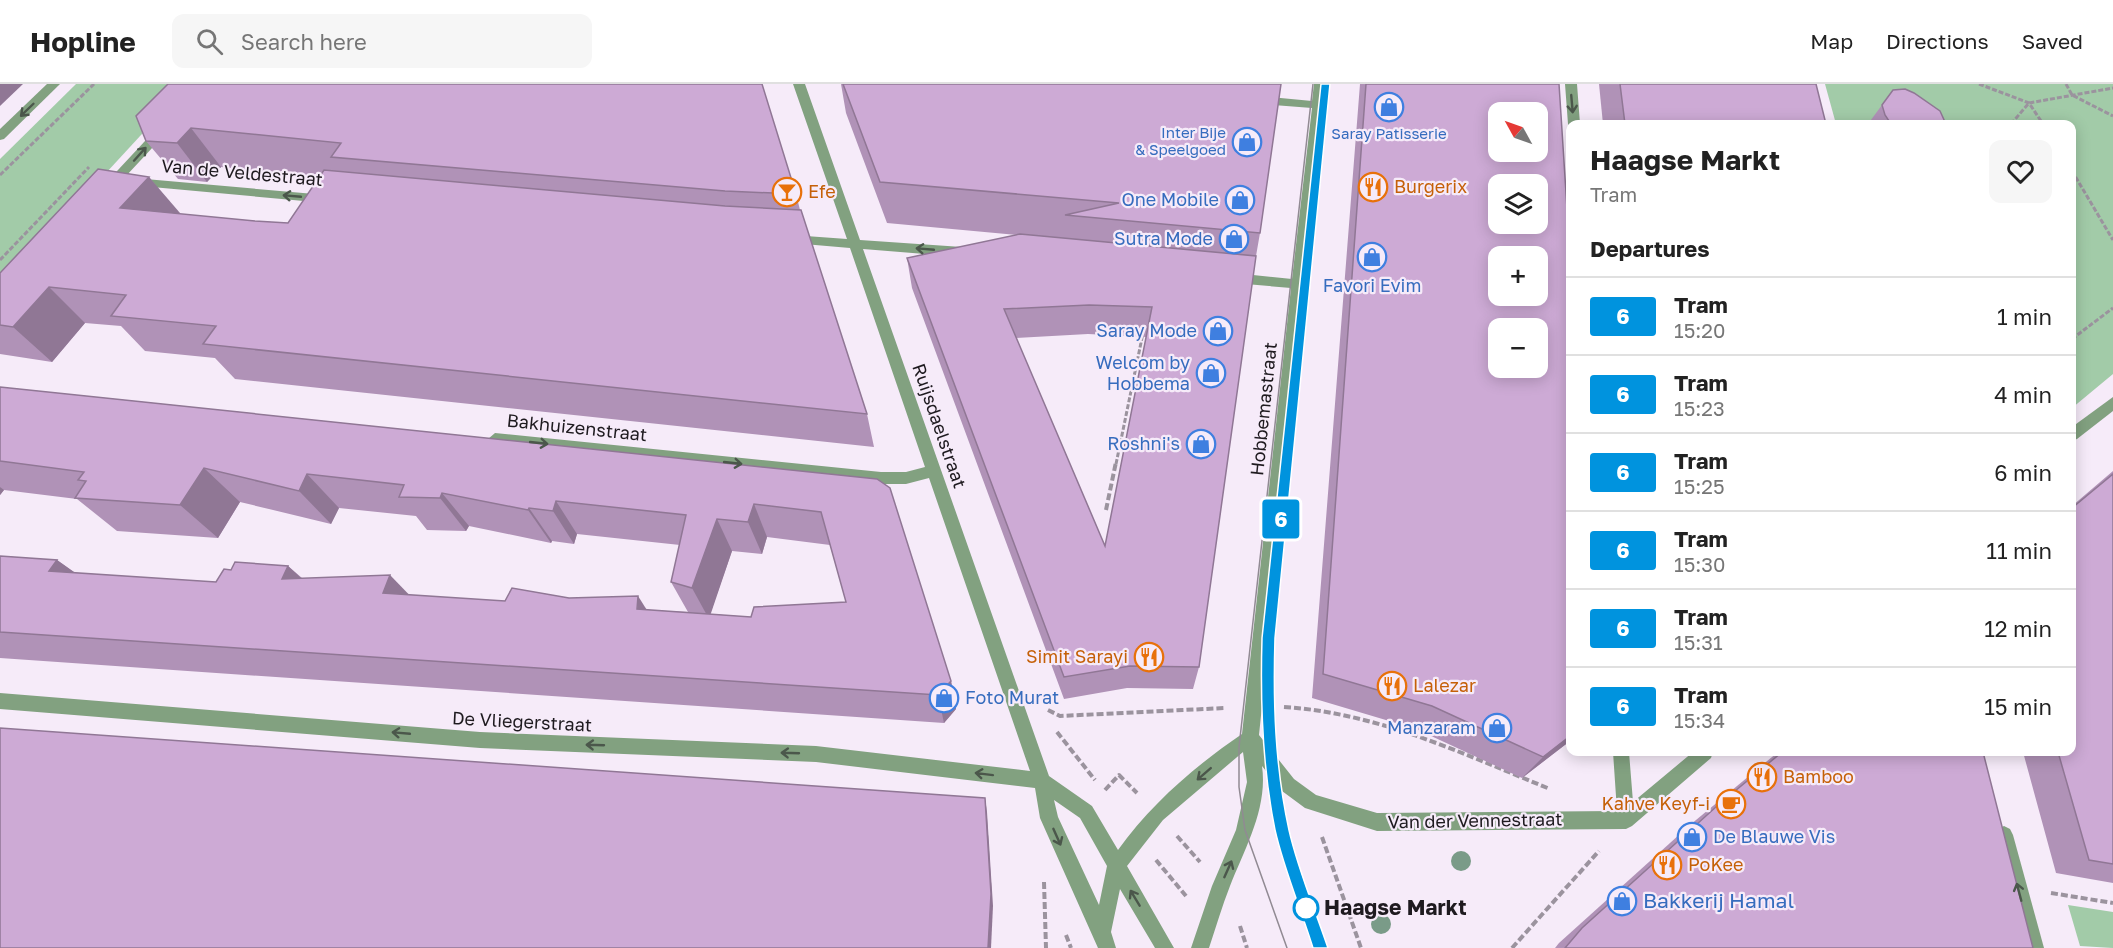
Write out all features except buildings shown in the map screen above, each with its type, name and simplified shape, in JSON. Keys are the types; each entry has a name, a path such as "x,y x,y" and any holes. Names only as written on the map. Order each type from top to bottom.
{"street":[{"path":"0,136 54,84"},
{"name":"Ruijsdaelstraat","path":"799,84 1042,781 1049,818 1105,940"},
{"name":"Hobbemastraat","path":"1200,948 1221,886 1245,830 1256,782 1250,738 1320,84"},
{"path":"1571,84 1574,120"},
{"path":"1245,99 1317,105"},
{"path":"100,198 172,119"},
{"name":"Van de Veldestraat","path":"116,180 343,201"},
{"path":"783,238 970,253"},
{"path":"1223,277 1297,284"},
{"path":"2076,432 2113,403"},
{"name":"Bakhuizenstraat","path":"476,437 881,478 906,478 934,471"},
{"name":"De Vliegerstraat","path":"0,701 480,740 816,754 1042,781"},
{"path":"1105,940 1116,867 1157,814 1227,754 1250,738"},
{"name":"Van der Vennestraat","path":"1250,738 1288,785 1311,802 1377,822 1626,820"},
{"path":"1621,756 1626,820"},
{"path":"1626,820 1700,756"},
{"path":"1042,781 1086,812 1165,948"},
{"path":"2000,819 2035,948"}],"path":[{"path":"0,175 94,84"},
{"path":"1979,84 2029,104 2040,120"},
{"path":"2066,84 2072,95 2113,116"},
{"path":"2015,120 2029,104 2113,88"},
{"path":"0,260 90,165"},
{"path":"2076,178 2113,240"},
{"path":"2076,336 2113,308"},
{"path":"1106,510 1144,326"},
{"path":"1010,690 1060,716 1253,706 1316,707 1377,721 1554,791"},
{"path":"1311,802 1361,948"},
{"path":"1512,948 1626,820"},
{"path":"2018,887 2113,903"}],"green space":[{"path":"76,84 188,84 0,288 0,159"},
{"path":"1825,84 2113,84 2113,374 2076,405 2076,120 1835,120"},
{"path":"2068,905 2113,912 2113,948 2080,946"}],"tram line":[{"path":"1287,948 1245,830 1239,787 1239,747 1313,84"},
{"path":"1321,948 1285,844 1275,793 1270,741 1268,664 1325,84"},
{"name":"6","path":"1321,948 1282,831 1266,707 1269,638 1325,84"}],"place":[{"name":"Saray Patisserie","path":"1389,107"},
{"name":"Inter Bije & Speelgoed","path":"1247,142"},
{"name":"Burgerix","path":"1373,187"},
{"name":"Efe","path":"787,192"},
{"name":"One Mobile","path":"1240,200"},
{"name":"Sutra Mode","path":"1234,239"},
{"name":"Favori Evim","path":"1372,257"},
{"name":"Saray Mode","path":"1218,331"},
{"name":"Welcom by Hobbema","path":"1211,373"},
{"name":"Roshni's","path":"1201,444"},
{"name":"Simit Sarayi","path":"1149,657"},
{"name":"Lalezar","path":"1392,686"},
{"name":"Foto Murat","path":"944,698"},
{"name":"Manzaram","path":"1497,728"},
{"name":"Bamboo","path":"1762,777"},
{"name":"Kahve Keyf-i","path":"1731,804"},
{"name":"De Blauwe Vis","path":"1692,837"},
{"name":"PoKee","path":"1667,865"},
{"name":"Bakkerij Hamal","path":"1622,901"},
{"name":"Haagse Markt","path":"1306,908"}]}
